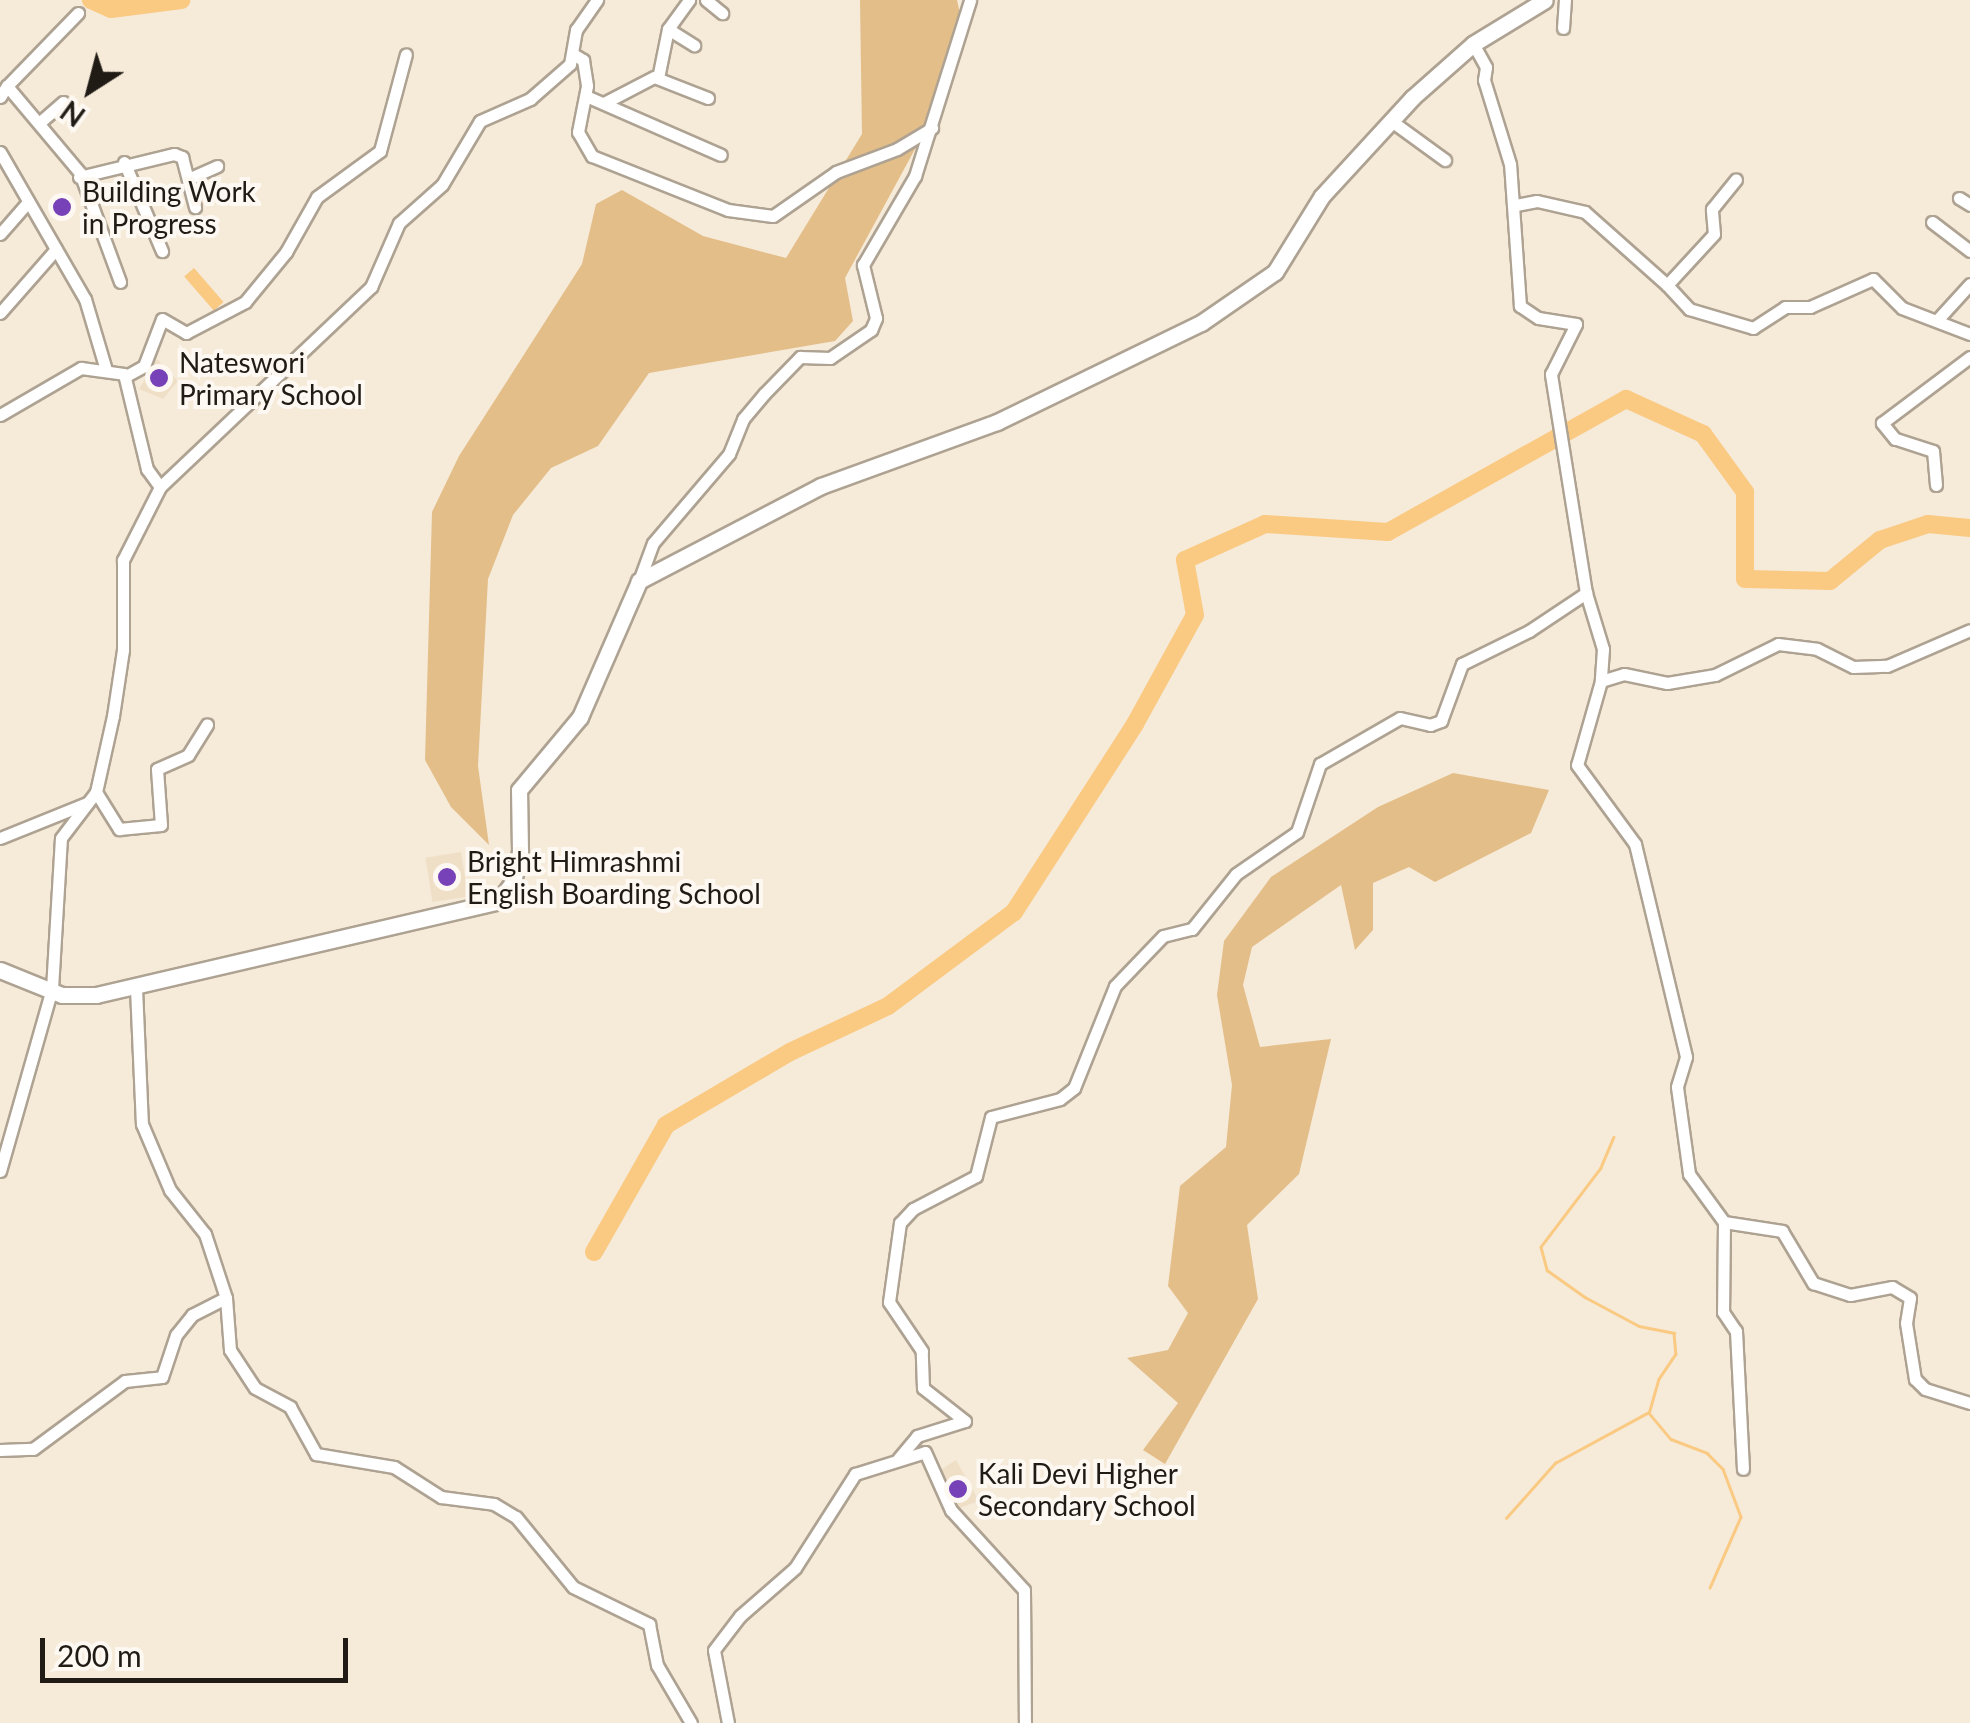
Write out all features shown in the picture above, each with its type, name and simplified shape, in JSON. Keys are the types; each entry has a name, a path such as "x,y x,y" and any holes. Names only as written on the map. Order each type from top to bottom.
{"street":[{"path":"0,1171 52,989 62,838 93,797 122,650 123,560 160,487 372,287 398,223 442,185 480,121 538,93 573,54 576,30 597,0"},
{"path":"658,78 668,29 689,0"},
{"path":"706,0 722,13"},
{"path":"0,970 68,996 136,988 499,901 513,882 520,851 519,790 580,718 653,543 728,454 743,419 800,357 830,358 872,330 876,318 864,265 934,126 970,0"},
{"path":"638,582 821,486 998,422 1201,323 1275,272 1322,196 1390,120 1473,44 1546,0"},
{"path":"1563,28 1565,0"},
{"path":"78,12 4,92 39,123 79,176 120,282"},
{"path":"668,29 694,45"},
{"path":"1473,44 1486,67 1516,205 1520,306 1538,318 1576,324 1551,374 1586,592 1603,648 1602,681 1577,766 1636,844 1686,1057 1678,1086 1689,1174 1724,1222 1722,1312 1736,1331 1743,1469"},
{"path":"0,415 81,368 126,376 144,366 162,319 186,333 246,302 286,252 317,197 380,151 406,54"},
{"path":"573,54 584,60 586,96 578,132 592,156 660,186 757,216 790,208 836,172 898,149 934,126"},
{"path":"604,103 658,78 708,98"},
{"path":"586,96 721,155"},
{"path":"39,123 63,102"},
{"path":"1390,120 1446,160"},
{"path":"0,152 20,178 28,202 85,299 106,370"},
{"path":"79,176 124,162 174,154 182,158 195,207"},
{"path":"124,162 162,251"},
{"path":"188,178 218,166"},
{"path":"1666,285 1714,234 1712,209 1736,179"},
{"path":"1516,205 1537,201 1586,212 1689,309 1754,328 1785,307 1810,306 1864,278 1902,308 1939,318 1970,334"},
{"path":"0,234 28,202"},
{"path":"1932,222 1970,251"},
{"path":"0,313 56,248"},
{"path":"1939,318 1970,284"},
{"path":"1936,485 1933,451 1895,439 1882,423 1970,357"},
{"path":"126,376 130,414 147,469 160,487"},
{"path":"898,1459 918,1436 965,1421 923,1388 922,1351 889,1302 900,1223 913,1209 976,1176 991,1117 1060,1099 1074,1088 1114,986 1164,936 1192,928 1236,874 1297,832 1320,764 1400,718 1430,726 1442,721 1462,664 1529,631 1586,592"},
{"path":"1602,681 1624,674 1666,682 1715,674 1778,644 1817,649 1853,667 1887,666 1970,630"},
{"path":"93,797 120,829 161,825 156,769 188,755 208,724"},
{"path":"0,838 93,797"},
{"path":"136,988 142,1124 170,1190 205,1234 226,1298 230,1350 255,1388 290,1407 316,1454 394,1467 441,1497 494,1504 516,1517 573,1587 649,1624 657,1665 691,1723"},
{"path":"1724,1222 1770,1224 1782,1230 1814,1283 1850,1296 1892,1287 1910,1298 1906,1324 1915,1379 1925,1390 1970,1403"},
{"path":"0,1450 33,1449 125,1380 162,1376 176,1335 192,1315 226,1298"},
{"path":"728,1723 714,1650 740,1616 795,1568 855,1474 925,1452 951,1510 1024,1590 1025,1723"}],"shaded area":[{"path":"860,0 957,0 961,18 940,103 845,278 853,321 835,341 649,373 598,446 551,468 513,515 488,579 478,766 489,845 451,807 425,760 432,512 459,456 582,264 596,204 622,190 703,236 786,258 862,134"},
{"path":"194,268 224,302 214,310 184,277"},
{"name":"Nateswori Primary School","path":"157,359 178,381 163,399 139,389"},
{"path":"1453,773 1549,790 1531,833 1435,882 1409,867 1373,883 1373,930 1355,950 1341,885 1252,947 1243,985 1260,1047 1331,1039 1299,1174 1247,1225 1258,1299 1165,1464 1143,1450 1178,1403 1127,1358 1168,1350 1188,1313 1168,1286 1180,1186 1226,1147 1232,1085 1217,995 1224,941 1271,877 1378,807"},
{"name":"Bright Himrashmi English Boarding School","path":"461,852 468,896 432,902 425,858"},
{"name":"Kali Devi Higher Secondary School","path":"956,1460 979,1501 954,1510 936,1473"}],"waterway":[{"path":"91,0 111,9 181,0"},
{"path":"594,1252 666,1125 790,1052 888,1006 1014,912 1135,724 1195,615 1185,560 1265,524 1388,532 1626,399 1703,434 1745,492 1745,579 1830,581 1880,540 1928,524 1970,528"},
{"path":"1614,1137 1601,1168 1541,1247 1547,1270 1585,1297 1639,1326 1674,1333 1676,1354 1659,1379 1649,1413 1671,1439 1707,1453 1723,1469 1741,1517 1710,1588"},
{"path":"1506,1518 1555,1463 1647,1413"}],"place":[{"name":"Building Work in Progress","path":"62,207"},
{"name":"Nateswori Primary School","path":"159,378"},
{"name":"Bright Himrashmi English Boarding School","path":"447,877"},
{"name":"Kali Devi Higher Secondary School","path":"958,1489"}]}
